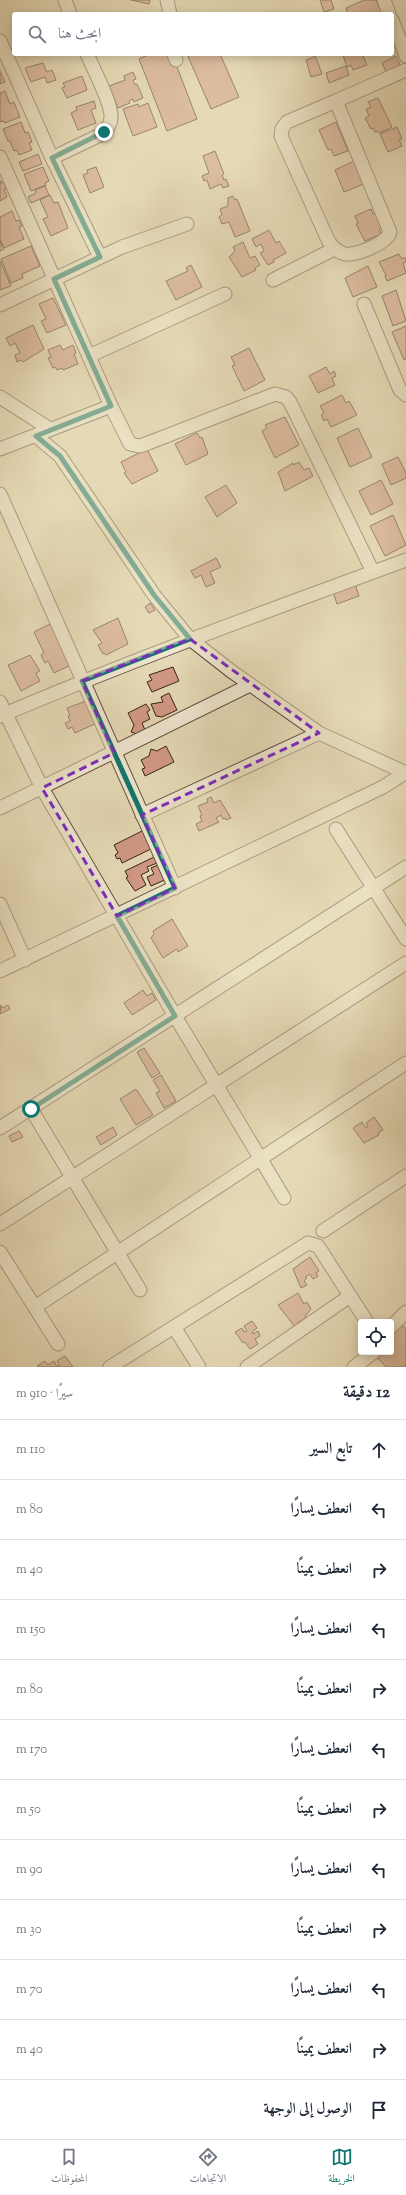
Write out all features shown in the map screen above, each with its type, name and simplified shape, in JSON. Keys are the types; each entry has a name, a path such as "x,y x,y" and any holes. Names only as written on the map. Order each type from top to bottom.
{"street":[{"path":"65,0 69,12"},
{"path":"167,0 170,12"},
{"path":"384,0 389,12"},
{"path":"394,25 406,56"},
{"path":"0,41 52,158 100,257"},
{"path":"52,158 100,135 107,129 111,122 110,109 88,56"},
{"path":"336,101 390,232 386,240 358,252 343,253 334,249 328,240 282,139 281,132 288,122 406,70"},
{"path":"0,157 111,406 130,444 139,446 275,394 286,397 373,572"},
{"path":"0,305 100,257 144,238 187,224"},
{"path":"273,280 334,249"},
{"path":"89,356 225,294"},
{"path":"364,304 400,390 406,395"},
{"path":"0,397 50,429"},
{"path":"0,449 111,406"},
{"path":"36,436 60,456 154,595 190,639 250,685 319,733 406,773"},
{"path":"0,494 175,888"},
{"path":"284,1198 175,1016 42,788 2,711 190,639 406,560"},
{"path":"0,808 250,685"},
{"path":"142,815 319,733"},
{"path":"0,971 383,787 406,773"},
{"path":"336,829 406,939"},
{"path":"0,1128 406,867"},
{"path":"0,904 25,960"},
{"path":"0,1224 406,963"},
{"path":"34,1307 260,1157 406,1064"},
{"path":"31,1109 140,1290"},
{"path":"323,1231 406,1176"},
{"path":"110,1367 308,1243 318,1246 365,1319"},
{"path":"0,1252 58,1344"},
{"path":"247,1367 350,1296"},
{"path":"394,1324 406,1312"},
{"path":"174,1327 199,1367"},
{"path":"354,1367 370,1355"}],"highlighted area":[{"path":"190,639 319,733 142,815 175,888 117,916 42,788 114,753 82,681"}],"building":[{"path":"131,0 150,0 149,4"},
{"path":"320,0 331,0 334,9 324,12"},
{"path":"364,0 376,0 381,12 347,12 346,8"},
{"path":"146,56 173,56 197,119 167,131 139,59"},
{"path":"188,56 221,56 239,97 211,109"},
{"path":"315,56 322,74 311,77 306,60"},
{"path":"343,56 363,56 367,65 353,70 351,65 347,67"},
{"path":"396,56 400,65 386,72 382,63"},
{"path":"43,63 47,72 52,70 56,80 47,83 45,77 31,82 25,68"},
{"path":"346,66 349,75 329,83 326,73"},
{"path":"0,71 5,82 0,84"},
{"path":"133,72 136,79 133,80 135,85 137,84 143,98 134,102 133,99 129,101 130,103 118,108 109,86 125,80 124,76"},
{"path":"82,76 87,90 67,98 62,88 65,87 63,83"},
{"path":"5,91 10,104 14,102 20,117 5,123 4,121 0,122 0,93"},
{"path":"378,98 392,127 379,133 377,131 375,132 373,128 371,129 365,118 369,116 366,109 371,107 368,102"},
{"path":"94,101 96,108 91,110 96,123 78,130 71,113 77,110 76,107"},
{"path":"148,103 157,127 133,136 123,109 138,104 139,107"},
{"path":"21,122 25,133 28,132 32,142 29,143 32,150 19,155 17,150 14,151 3,129"},
{"path":"336,122 348,151 334,156 331,149 328,150 319,130"},
{"path":"397,127 402,139 399,140 402,146 388,152 380,134"},
{"path":"215,151 224,174 222,175 224,180 226,179 229,186 223,188 221,184 210,189 207,180 204,181 202,176 209,173 203,156"},
{"path":"38,154 42,164 23,171 19,162"},
{"path":"354,161 364,184 344,192 335,170"},
{"path":"43,167 49,181 45,183 46,185 31,191 24,174"},
{"path":"96,167 104,187 90,193 83,175 88,173 87,170"},
{"path":"0,180 1,183 4,182 7,188 4,189 7,197 0,201"},
{"path":"45,186 49,195 31,203 28,197 36,193 35,190"},
{"path":"50,195 54,203 58,202 68,228 51,236 43,219 48,217 40,200"},
{"path":"233,196 235,200 237,199 250,231 235,237 229,222 222,224 219,217 222,215 220,209 228,206 228,198"},
{"path":"371,209 373,214 377,213 383,227 379,229 381,234 365,241 356,224 358,223 355,216"},
{"path":"12,211 16,221 19,220 22,226 19,227 24,239 4,248 0,239 0,217"},
{"path":"269,230 276,243 279,241 286,253 273,260 274,262 268,265 260,253 264,251 261,244 256,247 252,239"},
{"path":"0,241 4,249 0,251"},
{"path":"243,242 250,258 255,256 260,265 255,268 256,270 242,277 229,257 235,251 233,247"},
{"path":"31,246 40,266 22,274 23,278 11,283 1,259"},
{"path":"399,254 401,258 406,258 406,262 403,263 406,273 387,281 386,275 379,262"},
{"path":"0,261 11,286 0,290"},
{"path":"191,265 202,287 176,300 166,281 188,271 186,268"},
{"path":"368,266 377,287 353,297 345,278"},
{"path":"396,290 406,321 393,326 382,296"},
{"path":"53,298 66,325 47,333 41,321 46,319 39,304"},
{"path":"33,325 44,349 23,362 21,360 17,362 15,355 20,353 15,343 10,346 6,338"},
{"path":"406,326 406,359 404,360 392,332"},
{"path":"60,345 63,350 73,345 76,353 74,354 78,364 63,370 62,368 57,370 55,367 53,368 48,358 51,357 48,350"},
{"path":"249,348 265,380 244,391 232,366 235,365 231,357"},
{"path":"326,367 330,374 334,371 336,376 332,378 335,385 318,393 309,376"},
{"path":"342,395 346,403 349,401 357,415 331,427 327,419 324,421 321,415 324,413 320,406"},
{"path":"285,417 299,445 275,458 262,431 267,428 265,425"},
{"path":"358,428 372,457 350,467 337,438"},
{"path":"197,433 200,438 202,437 208,454 186,465 175,444"},
{"path":"147,449 158,471 132,484 124,473 126,472 121,462"},
{"path":"398,457 406,473 406,478 391,485 382,464"},
{"path":"299,462 304,470 309,468 313,476 285,491 278,472 293,463 293,465"},
{"path":"381,480 393,504 371,515 359,491"},
{"path":"226,485 237,503 217,517 205,497"},
{"path":"393,515 406,545 385,556 370,526"},
{"path":"216,558 221,567 210,572 215,583 206,587 201,575 195,578 191,571"},
{"path":"355,584 359,596 337,604 333,592"},
{"path":"150,603 155,610 149,613 145,607"},
{"path":"118,618 128,644 106,655 104,653 103,654 98,645 102,643 93,630"},
{"path":"52,623 73,664 54,673 48,661 45,663 41,655 44,653 34,632"},
{"path":"30,655 40,671 36,673 40,681 21,691 8,665"},
{"path":"173,667 179,681 152,692 147,682 152,680 149,675"},
{"path":"169,693 177,710 162,717 156,716 151,704 163,702 161,697"},
{"path":"89,700 99,722 75,733 72,727 68,729 65,723 70,721 68,716 70,715 67,708"},
{"path":"146,704 150,710 147,712 150,719 142,723 145,730 137,734 131,732 134,725 128,713"},
{"path":"166,746 174,762 145,776 142,769 145,768 141,760 149,756 151,749 157,751"},
{"path":"211,797 214,803 220,800 231,818 226,820 225,818 223,819 221,815 216,818 219,822 199,831 196,824 202,821 200,816 202,815 198,806 208,802 207,799"},
{"path":"146,829 151,849 122,863 120,858 117,859 115,855 118,853 114,845"},
{"path":"154,857 157,863 147,867 149,871 141,875 146,885 135,891 126,878 128,877 125,871"},
{"path":"160,864 167,879 151,886 147,877 154,874 151,868"},
{"path":"172,919 188,946 178,952 177,949 163,958 151,938 154,934 153,931"},
{"path":"143,990 147,996 152,993 156,1000 132,1015 124,1003"},
{"path":"1,1005 2,1008 8,1005 10,1009 0,1014"},
{"path":"144,1048 160,1073 152,1078 137,1052"},
{"path":"161,1075 176,1101 164,1108 156,1093 160,1091 153,1080"},
{"path":"136,1089 153,1115 136,1125 120,1099"},
{"path":"374,1117 383,1130 378,1133 379,1135 364,1143 353,1128 362,1122 366,1128 368,1126 366,1123"},
{"path":"113,1127 117,1135 101,1145 96,1137"},
{"path":"19,1131 23,1137 12,1142 9,1136"},
{"path":"310,1257 319,1271 316,1273 318,1276 313,1279 310,1274 305,1277 307,1278 304,1281 307,1285 301,1288 293,1269"},
{"path":"298,1293 304,1304 307,1302 311,1309 305,1316 306,1318 297,1323 299,1325 295,1327 278,1305"},
{"path":"252,1321 257,1328 252,1332 253,1334 258,1331 260,1336 255,1339 258,1344 250,1349 245,1342 243,1343 235,1332 242,1328 244,1332 247,1331 244,1326"},
{"path":"401,1324 406,1329 406,1367 386,1367 377,1357 379,1355 394,1355 394,1331"},
{"path":"65,1356 73,1367 57,1367 59,1365 57,1361"},
{"path":"45,1361 48,1365 54,1361 57,1367 37,1366"}],"route":[{"path":"31,1109 175,1016 117,916 175,888 82,681 190,639 154,595 86,491 60,456 56,451 36,436 50,429 111,406 54,279 100,257 52,158 104,132"}]}
